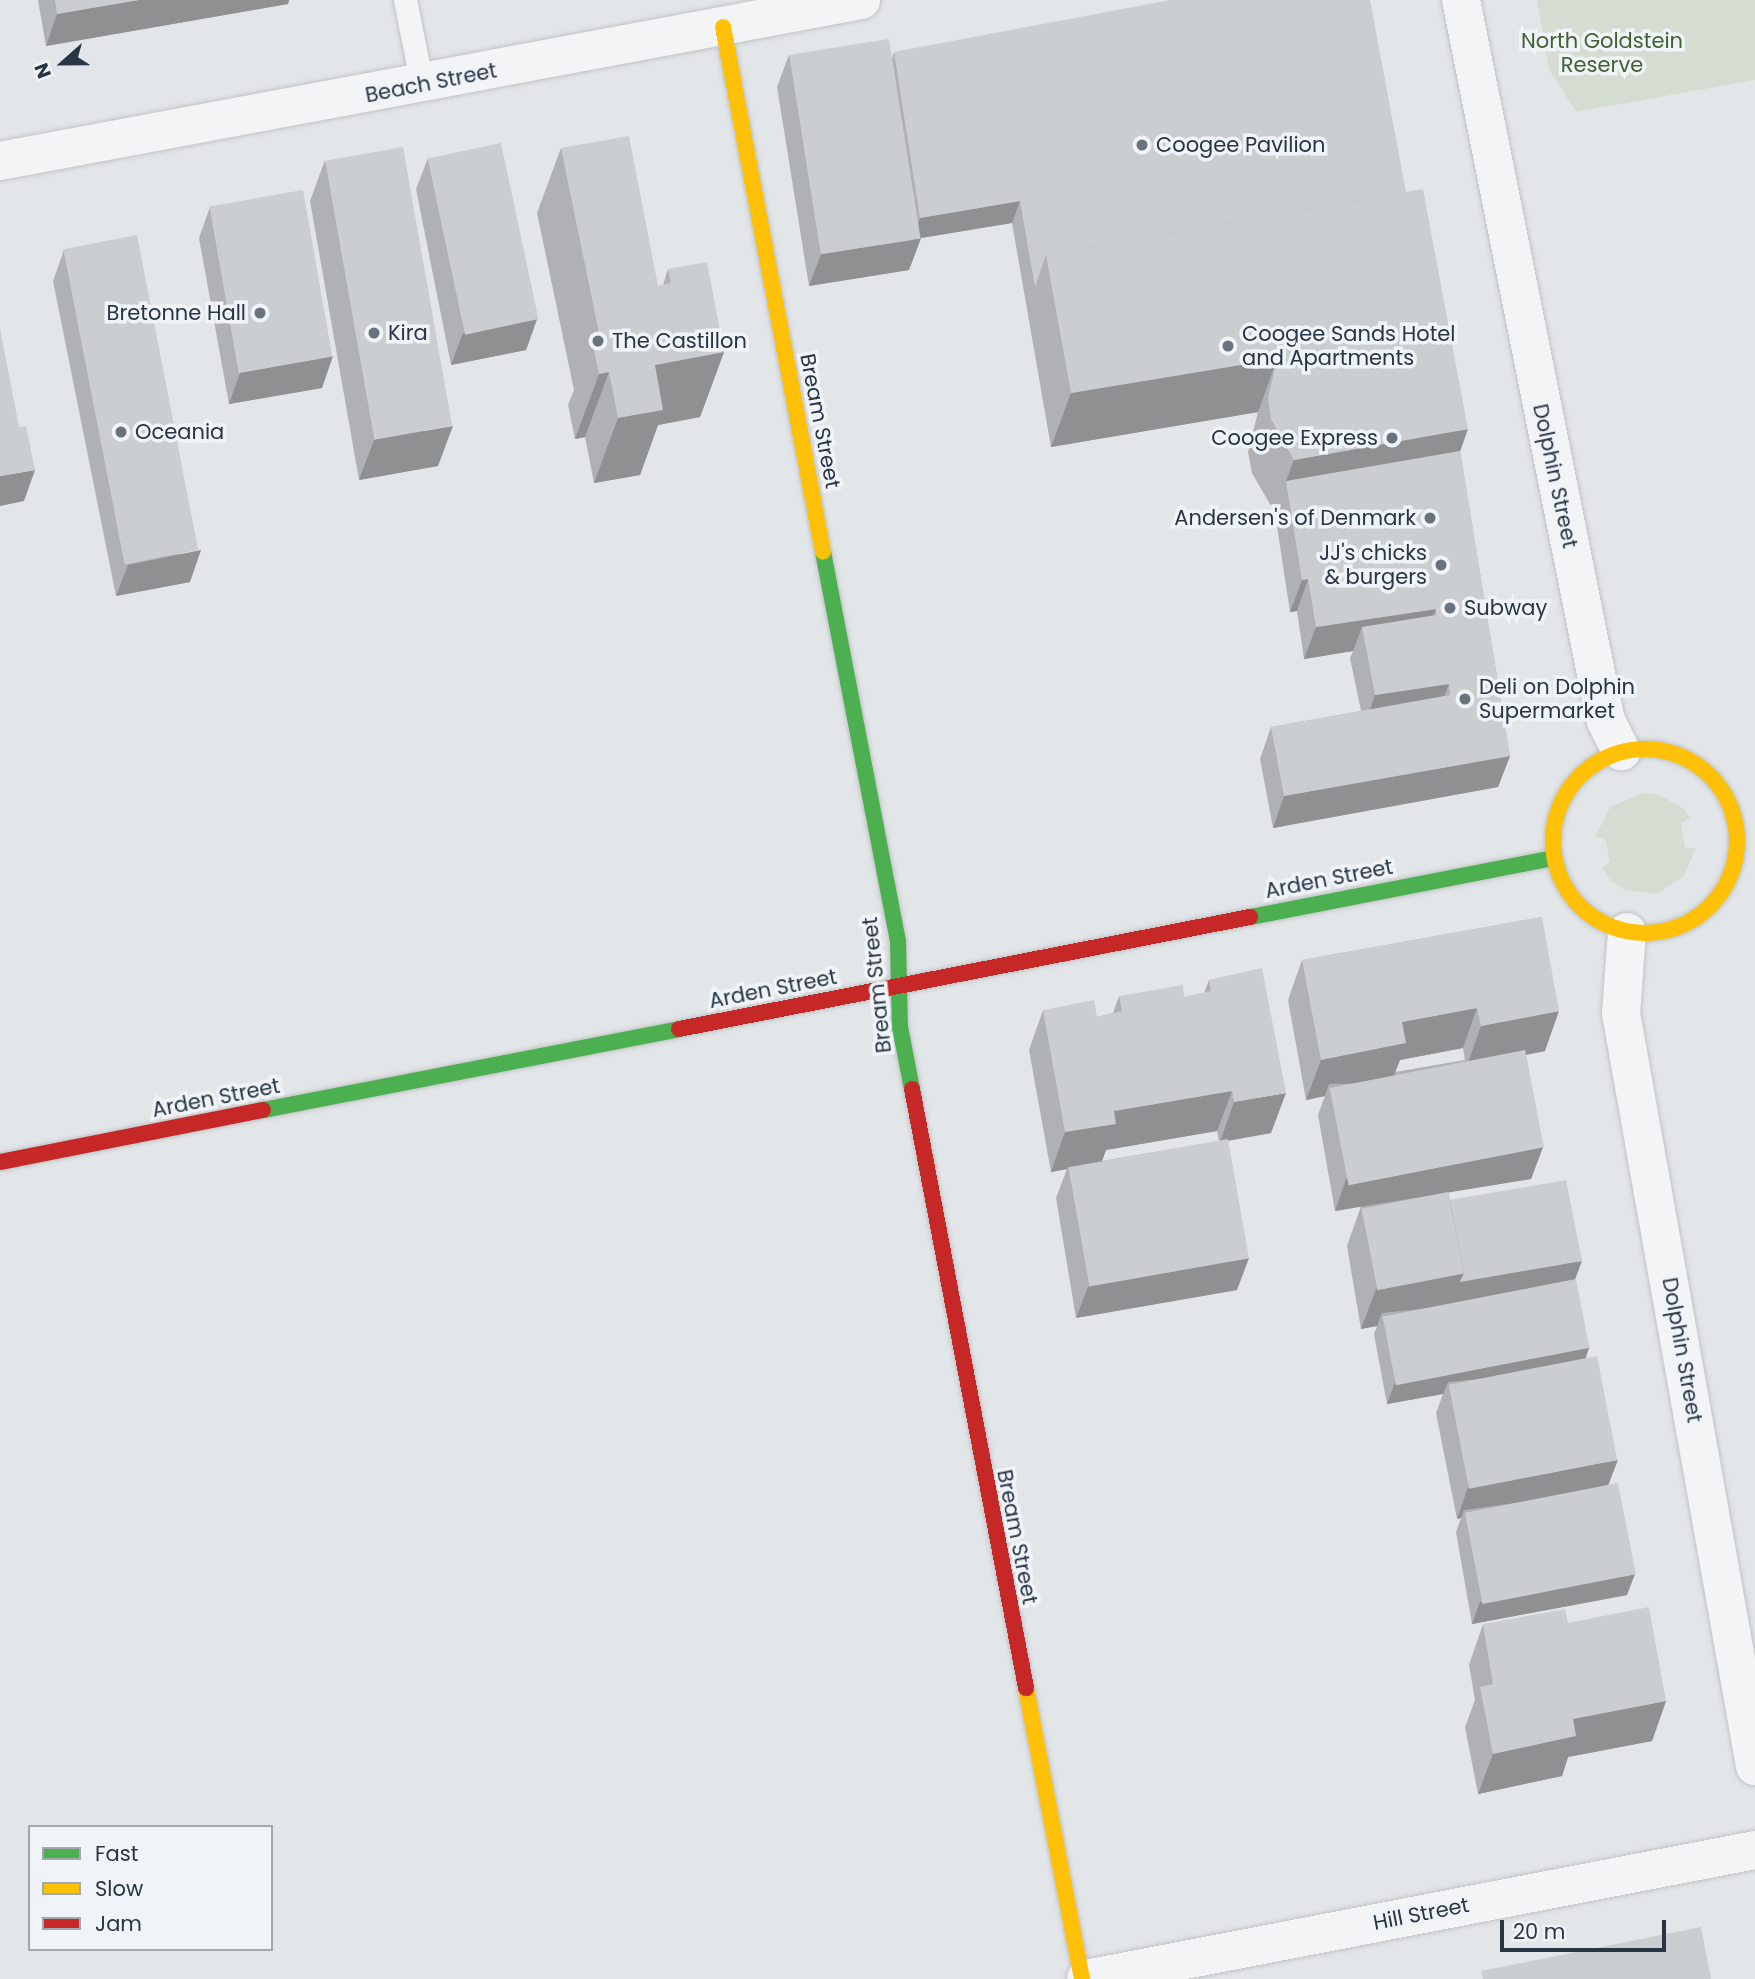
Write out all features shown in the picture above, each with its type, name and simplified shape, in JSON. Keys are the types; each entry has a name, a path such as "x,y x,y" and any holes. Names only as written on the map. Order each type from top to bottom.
{"main road":[{"name":"Bream Street","path":"723,27 898,942 900,1027 1084,1979"},
{"path":"1657,748 1699,766 1722,789 1734,816 1737,847 1730,878 1713,904 1688,924 1668,930 1627,932 1601,923 1579,907 1562,884 1553,858 1552,830 1560,803 1574,779 1596,761 1621,751 1657,748"},
{"path":"1734,816 1755,807"},
{"name":"Arden Street","path":"0,1162 1553,858"}],"street":[{"name":"Beach Street","path":"0,161 422,85 861,0"},
{"name":"Dolphin Street","path":"1461,0 1498,197 1606,721 1621,751"},
{"name":"Dolphin Street","path":"1627,932 1622,1013 1755,1766"},
{"name":"Hill Street","path":"1084,1979 1755,1850"}],"lane":[{"path":"405,0 422,85"}],"green space":[{"name":"North Goldstein Reserve","path":"1537,0 1755,0 1755,80 1576,112 1549,69"},
{"path":"1642,793 1660,795 1684,809 1690,818 1681,823 1685,847 1696,849 1683,877 1656,894 1625,890 1611,881 1602,868 1610,862 1605,838 1595,837 1610,807"}],"building":[{"path":"55,0 139,0 57,14"},
{"name":"Coogee Pavilion","path":"1170,0 1370,0 1406,192 1046,255 1035,287 1020,201 920,218 894,52"},
{"path":"889,39 921,239 821,254 789,55"},
{"path":"629,136 658,286 671,283 668,269 707,262 724,352 655,365 663,410 618,418 609,372 599,374 592,340 600,338 561,148"},
{"path":"501,143 538,319 465,335 428,159"},
{"name":"Kira","path":"403,147 452,426 374,439 325,161"},
{"path":"1423,189 1468,429 1294,460 1271,419 1268,398 1277,359 1071,393 1046,255"},
{"name":"Bretonne Hall","path":"303,190 332,356 239,373 209,206"},
{"name":"Oceania","path":"137,235 198,550 125,564 63,249"},
{"path":"0,328 19,427 26,426 35,470 0,476"},
{"path":"1460,451 1510,756 1284,796 1271,727 1450,695 1449,684 1375,695 1362,627 1436,615 1436,609 1316,627 1308,579 1302,580 1286,481"},
{"path":"1542,917 1559,1011 1481,1026 1477,1008 1402,1022 1406,1043 1321,1060 1302,960"},
{"path":"1262,968 1286,1093 1234,1102 1232,1091 1114,1111 1116,1124 1065,1132 1043,1010 1094,1000 1097,1017 1122,1011 1119,996 1183,985 1184,997 1211,991 1209,980"},
{"path":"1525,1050 1544,1147 1349,1185 1330,1088"},
{"path":"1228,1139 1249,1258 1089,1286 1068,1167"},
{"path":"1566,1180 1582,1261 1460,1282 1464,1273 1450,1200"},
{"path":"1448,1192 1464,1273 1377,1290 1362,1209"},
{"path":"1576,1279 1589,1348 1396,1385 1383,1317"},
{"path":"1597,1356 1617,1460 1469,1489 1449,1385"},
{"path":"1618,1483 1636,1574 1483,1604 1465,1513"},
{"path":"1649,1607 1666,1701 1573,1719 1576,1736 1493,1754 1480,1687 1493,1684 1483,1624 1565,1609 1568,1623"},
{"path":"1701,1927 1711,1979 1483,1979 1481,1971"}],"traffic: fast":[{"path":"823,552 898,942 900,1027 912,1089"},
{"path":"1250,917 1553,858"},
{"path":"263,1110 679,1029"}],"traffic: slow":[{"path":"723,27 823,552"},
{"path":"1645,749 1663,750 1680,756 1696,764 1710,776 1722,790 1730,806 1736,823 1737,841 1736,859 1730,876 1722,892 1710,906 1696,918 1680,926 1663,932 1645,933 1627,932 1610,926 1594,918 1580,906 1568,892 1560,876 1554,859 1553,841 1554,823 1560,806 1568,790 1580,776 1594,764 1610,756 1627,750 1645,749"},
{"path":"1026,1688 1082,1979"}],"traffic: jam":[{"path":"679,1029 1250,917"},
{"path":"912,1089 1026,1688"},
{"path":"0,1162 263,1110"}],"place":[{"name":"Coogee Pavilion","path":"1142,145"},
{"name":"Bretonne Hall","path":"260,313"},
{"name":"Kira","path":"374,333"},
{"name":"The Castillon","path":"598,341"},
{"name":"Coogee Sands Hotel and Apartments","path":"1228,346"},
{"name":"Oceania","path":"121,432"},
{"name":"Coogee Express","path":"1392,438"},
{"name":"Andersen's of Denmark","path":"1430,518"},
{"name":"JJ's chicks & burgers","path":"1441,565"},
{"name":"Subway","path":"1450,608"},
{"name":"Deli on Dolphin Supermarket","path":"1465,699"}]}
